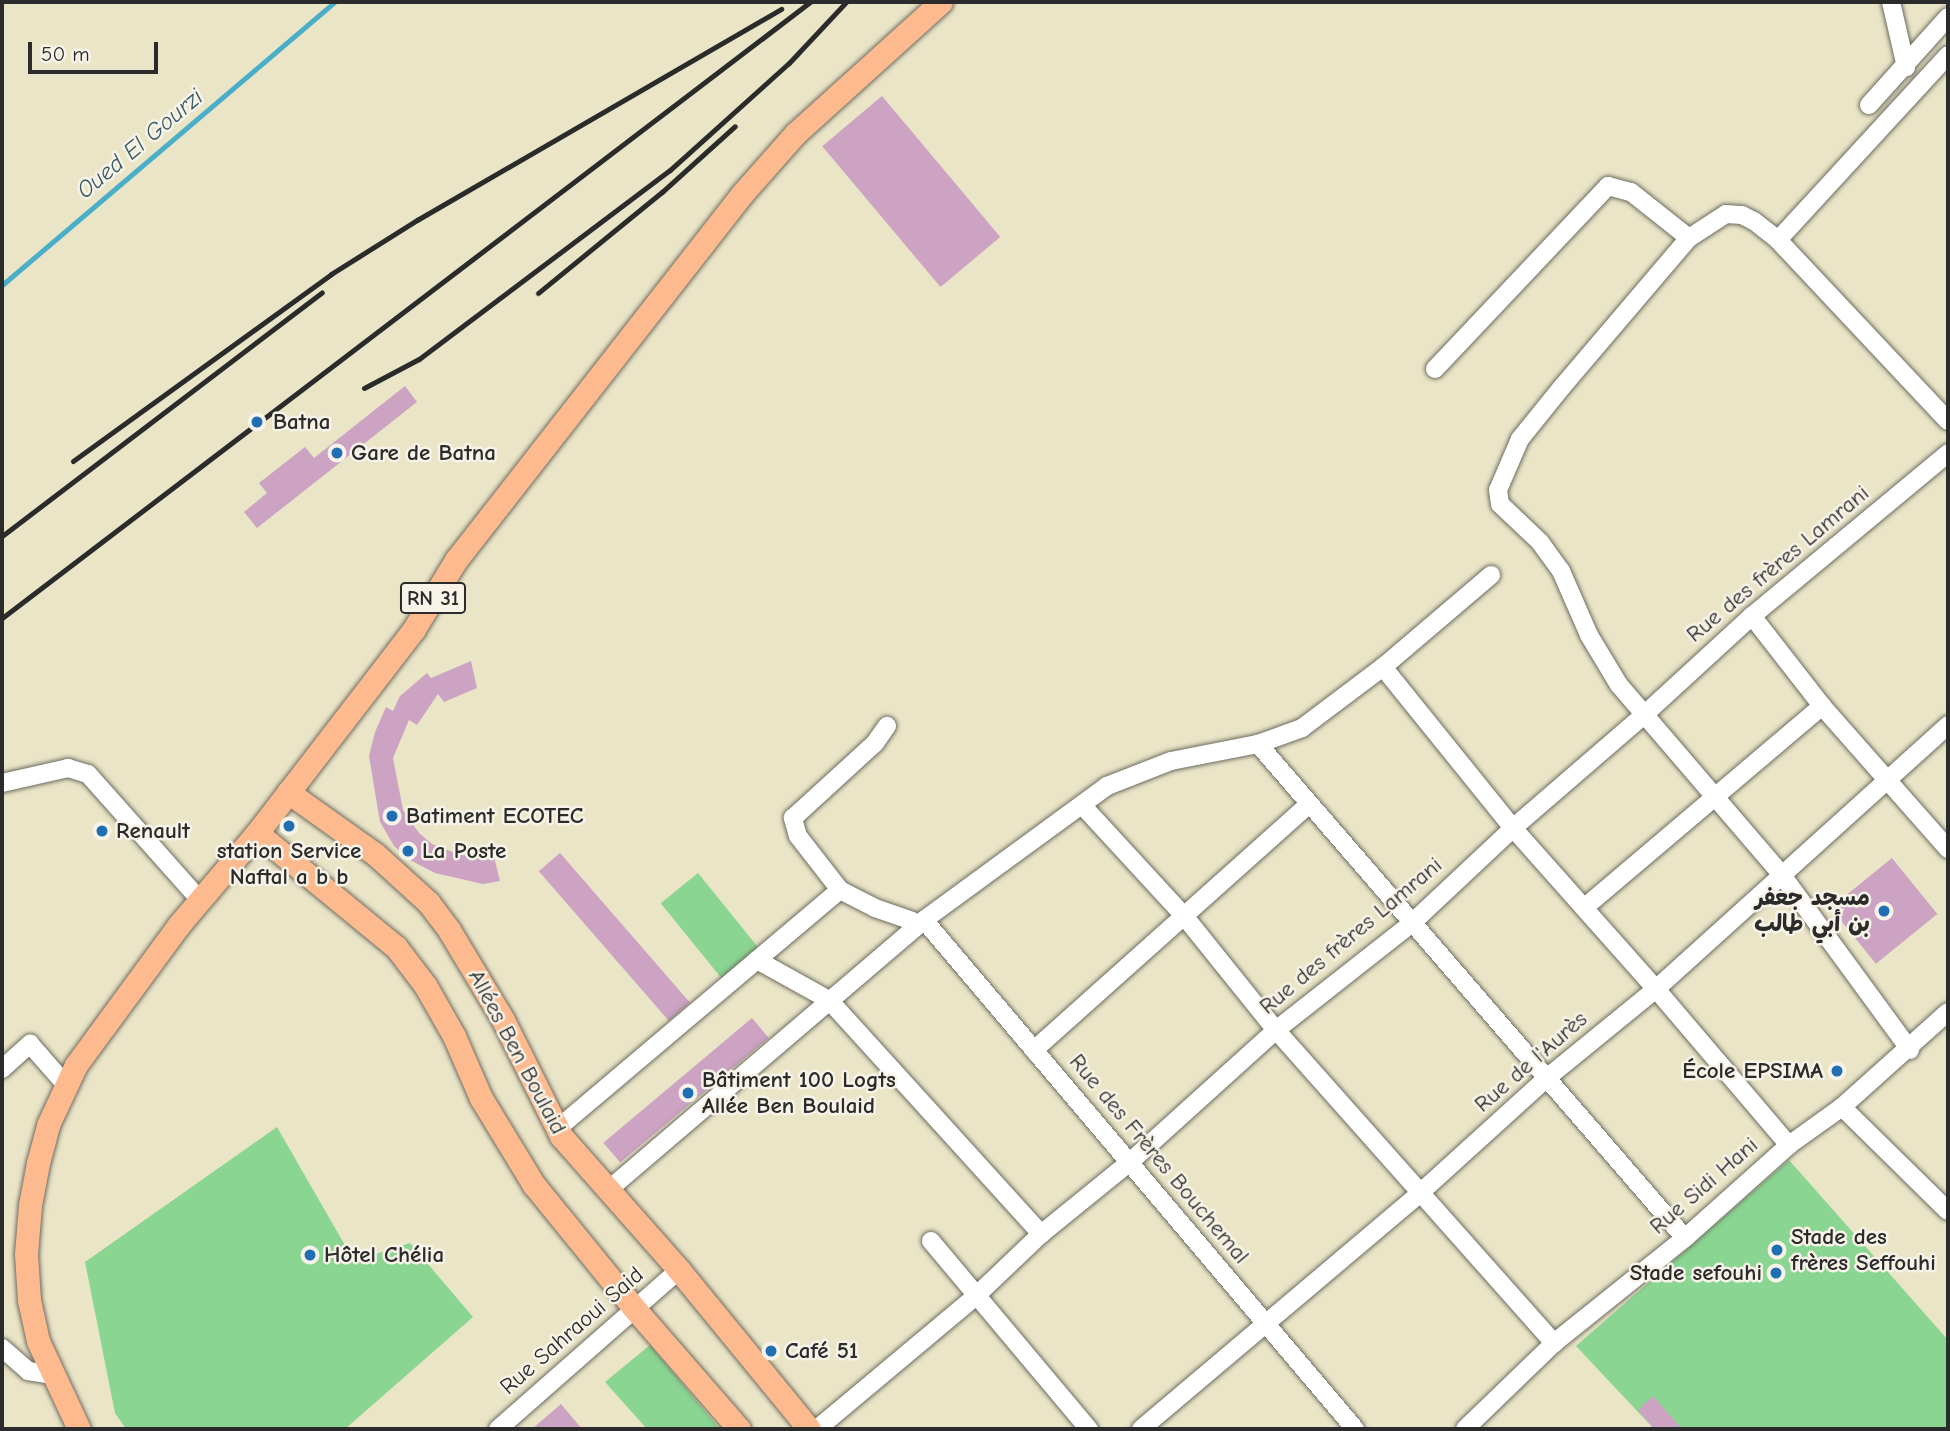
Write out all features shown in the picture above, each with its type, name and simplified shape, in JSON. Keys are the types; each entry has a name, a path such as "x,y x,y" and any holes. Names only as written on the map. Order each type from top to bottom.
{"main road":[{"name":"RN 31","path":"79,1429 38,1341 29,1300 26,1254 30,1205 48,1125 76,1065 199,899 257,833 414,629 456,560 742,194 796,133 941,2"},
{"name":"Allées Ben Boulaid","path":"288,792 375,854 428,902 449,930 503,1020 557,1129 809,1429"},
{"path":"257,833 396,947 425,985 454,1036 481,1098 534,1185 634,1308 739,1429"}],"street":[{"path":"1891,2 1906,67"},
{"path":"1868,105 1906,67 1948,17"},
{"path":"1778,240 1948,55"},
{"path":"1435,369 1608,186 1631,192 1689,238"},
{"path":"1910,1050 1782,875 1714,799 1646,714 1619,685 1589,635 1562,571 1541,542 1500,504 1498,490 1520,439 1689,238 1726,214 1742,215 1754,220 1778,240 1948,421"},
{"name":"Rue des frères Lamrani","path":"817,1429 977,1295 1041,1234 1130,1162 1276,1030 1412,922 1513,828 1646,714 1752,616 1948,453"},
{"path":"607,1191 918,921 1107,786 1171,761 1258,744 1302,728 1383,667 1490,575"},
{"path":"1752,616 1822,706 1948,849"},
{"path":"1383,667 1513,828 1585,907 1789,1145"},
{"path":"1585,907 1822,706"},
{"name":"Rue de l'Aurès","path":"1141,1429 1264,1322 1421,1192 1548,1077 1656,989 1948,725"},
{"path":"887,726 875,743 793,818 797,836 840,890 875,908 918,921"},
{"path":"1258,744 1685,1238"},
{"path":"2,783 68,768 88,774 199,899"},
{"path":"1082,805 1185,917 1276,1030 1555,1343"},
{"path":"1034,1050 1308,805"},
{"path":"557,1129 840,890"},
{"name":"Rue des Frères Bouchemal","path":"918,921 1034,1050 1355,1429"},
{"path":"757,960 829,1000 1041,1234"},
{"name":"Rue Sidi Hani","path":"1465,1429 1555,1343 1685,1238 1789,1145 1842,1107 1910,1050 1948,1012"},
{"path":"2,1069 30,1044 66,1086"},
{"path":"1842,1107 1948,1211"},
{"path":"931,1241 1089,1429"},
{"name":"Rue Sahraoui Said","path":"498,1429 678,1270"},
{"path":"2,1348 28,1371 52,1375"}],"green space":[{"path":"698,873 759,948 722,979 661,903"},
{"path":"277,1127 354,1261 410,1243 473,1317 345,1429 126,1429 115,1413 85,1262"},
{"name":"Stade des frères Seffouhi","path":"1789,1160 1948,1340 1948,1429 1654,1429 1576,1346"},
{"path":"650,1345 720,1429 647,1429 605,1382"}],"building":[{"path":"882,96 1000,237 941,287 822,146"},
{"name":"Gare de Batna","path":"405,386 417,402 257,528 244,512 267,493 259,483 305,447 314,458"},
{"path":"471,661 477,688 444,702 438,694 417,725 409,720 393,758 403,810 419,833 432,844 460,855 494,857 500,881 483,884 435,873 408,859 394,846 380,822 369,756 375,732 386,707 393,711 400,696 427,673 431,678"},
{"name":"Bâtiment 100 Logts Allée Ben Boulaid","path":"560,853 690,1002 669,1021 539,871"},
{"name":"مسجد جعفر بن أبي طالب","path":"1892,858 1937,914 1876,964 1831,908"},
{"name":"Bâtiment 100 Logts Allée Ben Boulaid","path":"752,1018 769,1038 620,1163 603,1143"},
{"path":"1653,1396 1682,1429 1654,1429 1638,1410"},
{"path":"561,1404 582,1429 532,1429"}],"waterway":[{"name":"Oued El Gourzi","path":"2,285 334,2"}],"railway":[{"path":"2,618 810,2"},
{"path":"364,388 419,359 670,170 789,63 846,2"},
{"path":"73,461 331,274 417,220 781,9"},
{"path":"538,293 662,192 735,126"},
{"path":"2,536 322,292"}],"place":[{"name":"Batna","path":"257,422"},
{"name":"Gare de Batna","path":"337,453"},
{"name":"Batiment ECOTEC","path":"392,816"},
{"name":"station Service Naftal a b b","path":"289,826"},
{"name":"Renault","path":"102,831"},
{"name":"La Poste","path":"408,851"},
{"name":"مسجد جعفر بن أبي طالب","path":"1884,911"},
{"name":"École EPSIMA","path":"1837,1071"},
{"name":"Bâtiment 100 Logts Allée Ben Boulaid","path":"688,1093"},
{"name":"Stade des frères Seffouhi","path":"1777,1250"},
{"name":"Hôtel Chélia","path":"310,1255"},
{"name":"Stade sefouhi","path":"1776,1273"},
{"name":"Café 51","path":"771,1351"}]}
